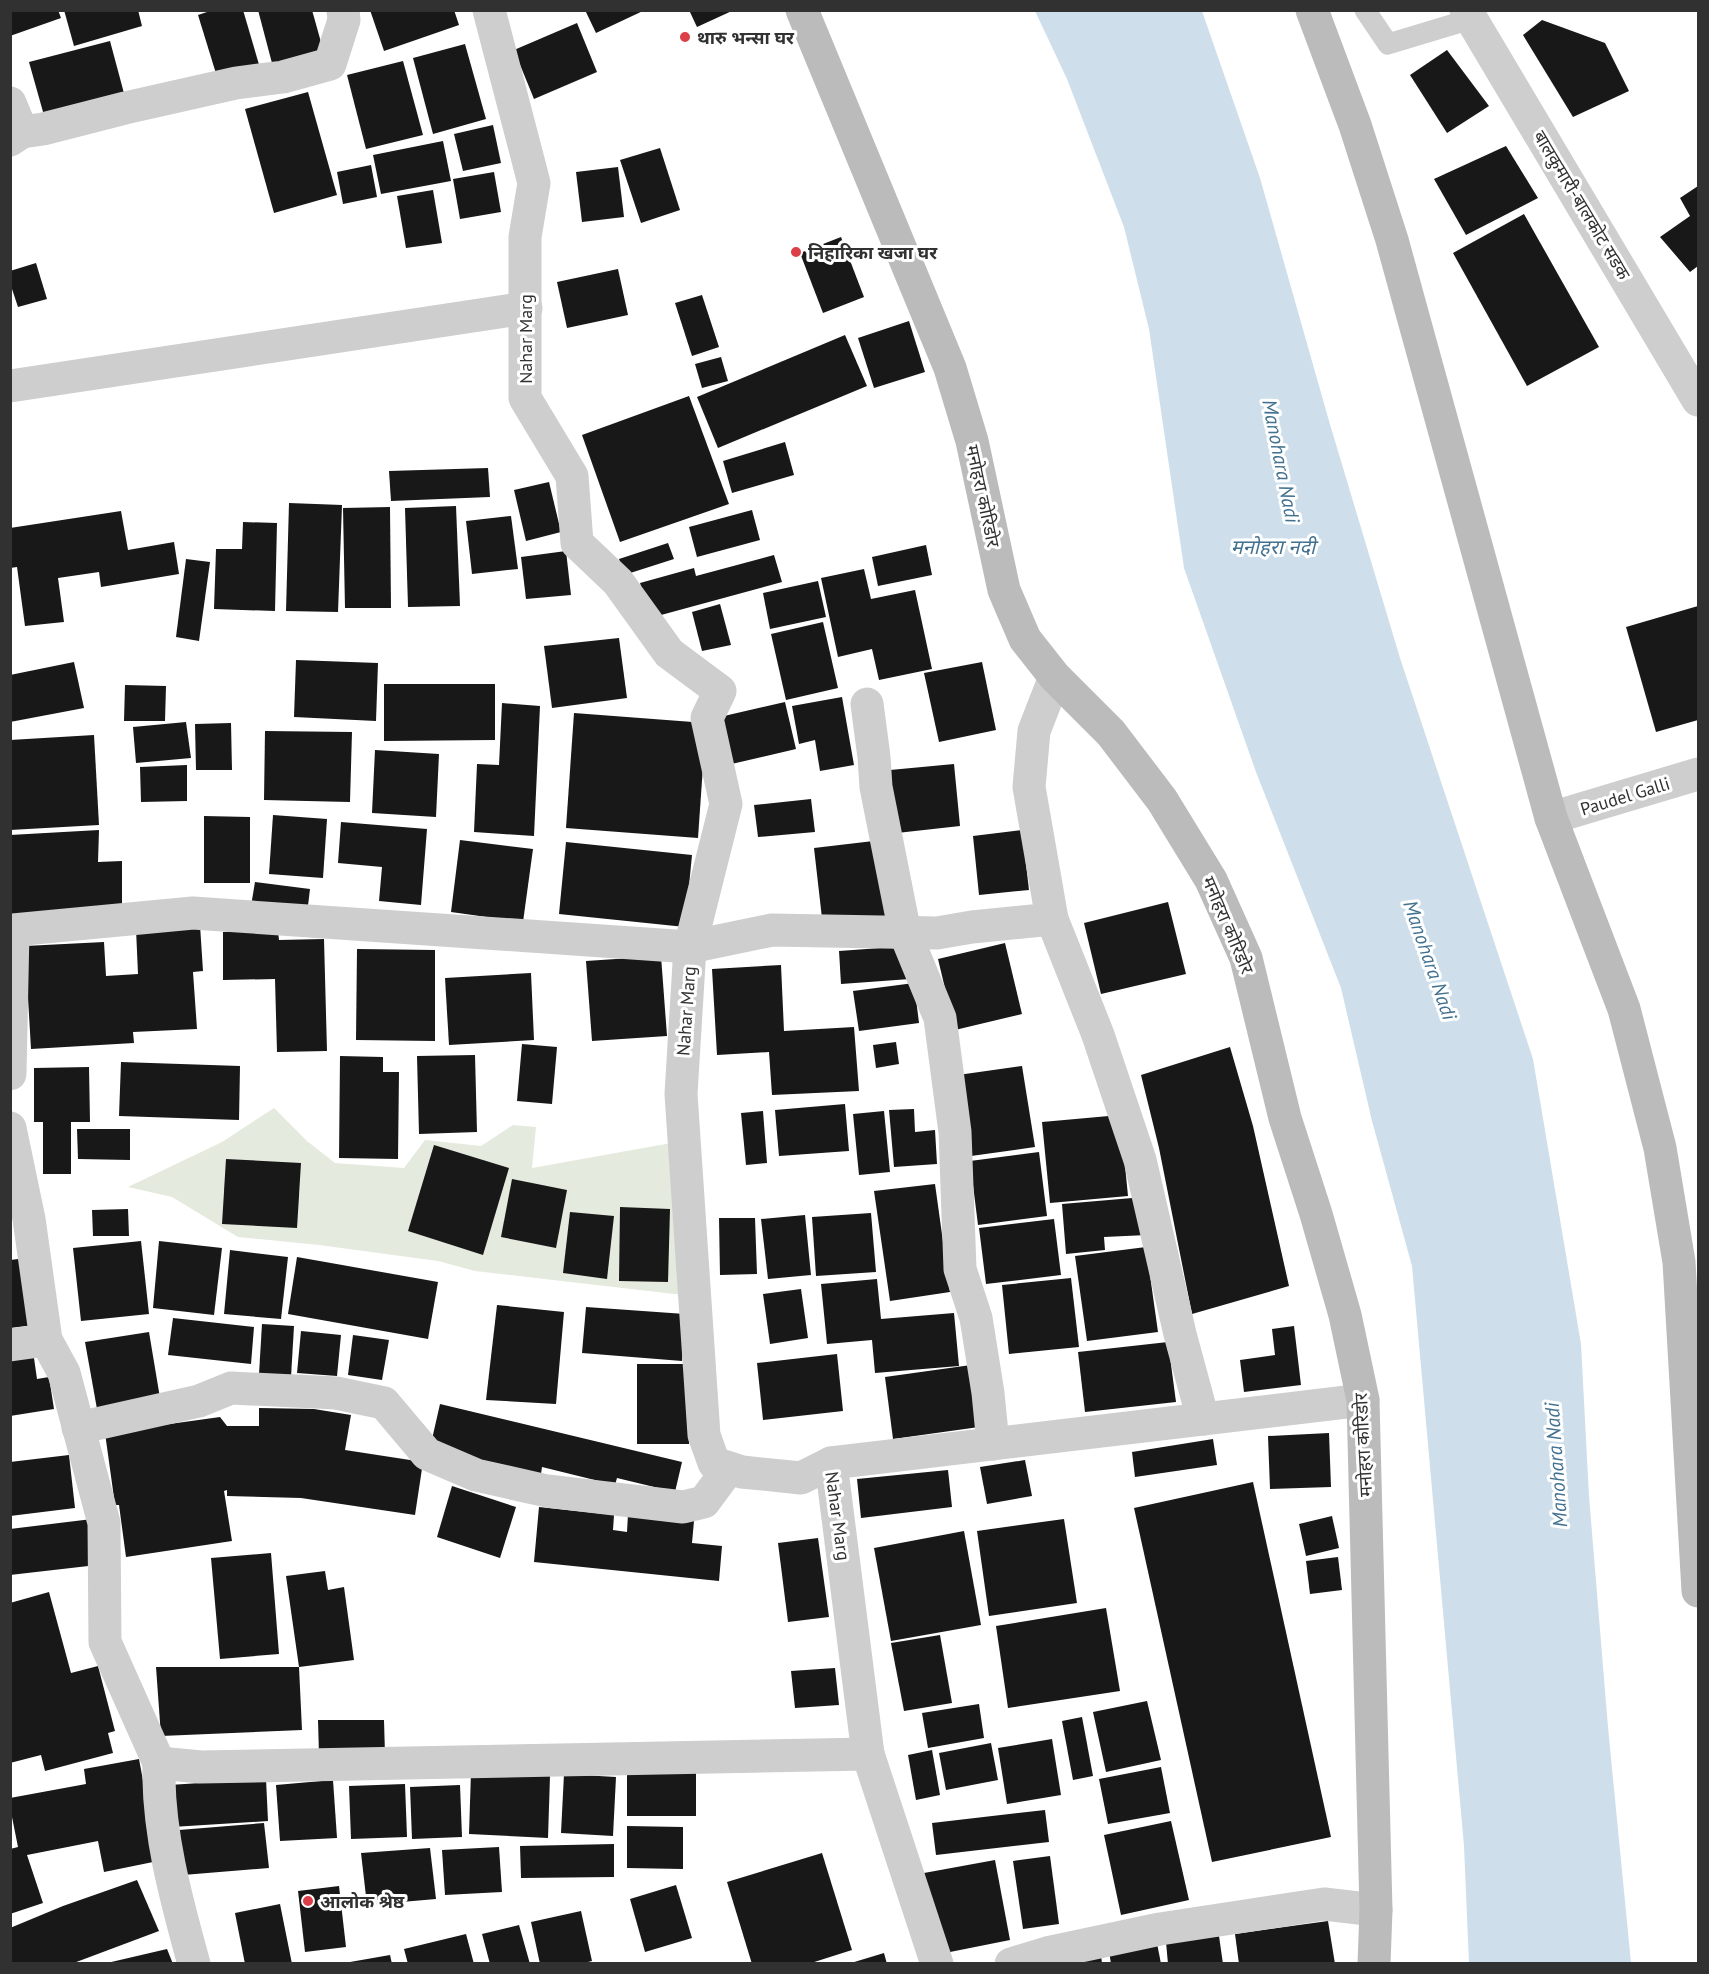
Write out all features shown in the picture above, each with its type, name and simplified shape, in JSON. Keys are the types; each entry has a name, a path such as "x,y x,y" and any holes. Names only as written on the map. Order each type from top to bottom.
{"main road":[{"name":"मनोहरा कोरिडोर","path":"802,10 950,368 972,441 1004,590 1025,639 1055,677 1110,733 1162,800 1211,880 1246,958 1285,1118 1346,1315 1364,1400 1376,1910 1374,1964"},
{"path":"1312,10 1355,125 1392,240 1551,818 1624,1009 1660,1148 1679,1262 1698,1591"}],"street":[{"path":"14,125 43,129 125,108 236,83 283,77 330,64 344,20 343,10"},
{"name":"Nahar Marg","path":"489,10 534,183 525,237 525,398 572,476 577,543 618,582 669,653 720,691 707,717 726,804 690,948 681,1094 704,1435 714,1463 742,1472 801,1478 831,1463 868,1754 937,1964"},
{"name":"बालकुमारी-बालकोट सडक","path":"1472,14 1698,399"},
{"path":"10,386 526,308"},
{"path":"1055,677 1034,731 1029,787 1052,919 1098,1035 1140,1160 1180,1334 1203,1419"},
{"path":"867,704 876,787 905,933 939,1018 955,1132 960,1269 976,1318 988,1393 993,1444"},
{"name":"Paudel Galli","path":"1551,818 1698,774"},
{"path":"10,1074 12,930 194,913 690,948 772,930 937,933 1052,919"},
{"path":"10,1128 29,1219 21,1243 46,1340 64,1373 104,1523 105,1642 159,1763 158,1782 169,1866 194,1964"},
{"path":"10,1345 46,1340"},
{"path":"78,1428 199,1401 231,1388 336,1393 384,1403 427,1454 476,1475 547,1491 683,1507 704,1502 729,1468"},
{"path":"831,1463 1364,1400"},
{"path":"159,1763 213,1766 868,1754"},
{"path":"1011,1964 1047,1953 1160,1929 1324,1904 1376,1910"}],"lane":[{"path":"1365,10 1388,44 1472,14"}],"shaded area":[{"path":"274,1108 307,1141 335,1163 404,1168 425,1140 481,1146 513,1125 536,1127 532,1168 677,1142 683,1295 475,1271 438,1261 238,1237 172,1197 128,1187 222,1142"}],"water":[{"name":"मनोहरा नदी","path":"1035,11 1202,11 1260,178 1329,421 1400,658 1533,1059 1581,1344 1589,1496 1631,1963 1469,1963 1464,1846 1412,1266 1372,1121 1341,988 1256,772 1184,568 1149,329 1124,227 1067,79"}],"building":[{"path":"10,10 58,10 61,18 10,36"},
{"path":"64,10 138,10 142,26 74,46"},
{"path":"213,10 243,10 260,68 218,80 198,15"},
{"path":"258,10 312,10 324,53 273,67"},
{"path":"370,10 454,10 459,25 384,51"},
{"path":"585,10 645,10 596,33"},
{"path":"689,10 734,10 697,27"},
{"path":"1542,20 1605,43 1629,91 1573,117 1523,35"},
{"path":"577,23 597,72 534,99 514,50"},
{"path":"110,41 125,97 45,119 29,62"},
{"path":"465,44 486,119 433,134 413,58"},
{"path":"1447,50 1489,106 1447,133 1410,75"},
{"path":"403,61 423,135 366,149 347,75"},
{"path":"308,92 337,195 274,213 245,109"},
{"path":"493,125 501,163 463,171 454,134"},
{"path":"443,141 451,181 381,194 373,155"},
{"path":"1506,146 1538,198 1466,235 1434,179"},
{"path":"660,148 680,210 641,223 620,160"},
{"path":"371,165 377,197 343,204 337,172"},
{"path":"618,167 624,217 582,222 576,172"},
{"path":"494,172 501,212 460,219 453,179"},
{"path":"1698,186 1698,266 1690,272 1660,237 1690,216 1680,198"},
{"path":"433,190 442,243 406,248 397,196"},
{"path":"1524,214 1599,347 1527,386 1453,253"},
{"path":"841,237 864,297 823,313 800,253"},
{"path":"36,263 47,299 18,307 10,283 10,271"},
{"path":"618,269 628,315 567,328 557,282"},
{"path":"702,295 719,347 692,356 675,303"},
{"path":"909,321 925,372 874,388 858,338"},
{"path":"845,335 867,386 718,448 697,397"},
{"path":"721,357 728,381 702,388 695,364"},
{"path":"689,396 729,504 620,542 582,435"},
{"path":"785,442 794,475 732,493 723,461"},
{"path":"488,468 490,497 391,501 389,471"},
{"path":"549,482 561,532 526,541 514,490"},
{"path":"289,503 342,505 338,612 286,611"},
{"path":"456,506 460,606 408,607 405,508"},
{"path":"390,507 391,608 345,608 343,508"},
{"path":"752,510 760,540 697,557 689,527"},
{"path":"121,511 128,550 174,542 179,574 101,587 99,572 58,578 64,622 25,626 17,567 10,568 10,528"},
{"path":"511,516 518,569 472,574 466,521"},
{"path":"243,522 277,523 275,611 214,609 216,549 242,549"},
{"path":"668,543 674,559 624,575 619,559"},
{"path":"926,545 932,575 878,586 872,557"},
{"path":"566,551 571,595 526,599 521,557"},
{"path":"774,555 782,582 650,618 640,583 694,568 696,576"},
{"path":"186,559 210,562 199,641 176,637"},
{"path":"864,569 871,599 915,590 932,669 879,680 872,649 838,657 821,578"},
{"path":"818,581 826,617 770,629 763,593"},
{"path":"720,604 731,645 702,651 692,612"},
{"path":"1698,606 1698,720 1656,732 1626,627"},
{"path":"823,622 838,688 786,700 771,634"},
{"path":"619,638 627,698 552,708 544,646"},
{"path":"296,660 378,663 376,721 294,717"},
{"path":"74,662 84,708 10,722 10,675"},
{"path":"982,662 996,730 939,742 924,673"},
{"path":"384,684 495,684 495,740 384,741"},
{"path":"125,685 166,686 165,721 124,721"},
{"path":"842,697 854,765 820,771 815,740 799,744 792,706"},
{"path":"785,702 796,749 723,766 711,719"},
{"path":"502,703 540,706 534,836 474,832 477,764 499,765"},
{"path":"574,713 706,723 698,838 566,828"},
{"path":"186,722 191,758 136,763 133,727"},
{"path":"231,723 232,770 196,770 195,724"},
{"path":"265,731 352,732 350,802 264,800"},
{"path":"94,735 99,825 10,830 10,740"},
{"path":"375,750 439,754 436,817 372,813"},
{"path":"954,764 960,826 897,833 890,770"},
{"path":"187,765 187,801 141,802 140,767"},
{"path":"811,799 815,832 758,837 754,805"},
{"path":"273,815 327,819 323,878 269,874"},
{"path":"204,816 250,817 250,883 204,883"},
{"path":"341,822 427,829 421,905 379,901 382,867 338,863"},
{"path":"99,830 98,862 122,861 122,915 10,922 10,835"},
{"path":"1022,830 1029,890 979,895 973,836"},
{"path":"460,840 533,849 523,922 451,912"},
{"path":"882,840 891,920 823,927 814,848"},
{"path":"566,842 692,855 685,927 559,914"},
{"path":"255,882 310,889 307,914 251,906"},
{"path":"1168,902 1186,974 1101,994 1084,923"},
{"path":"200,925 203,971 193,972 197,1029 133,1032 134,1043 31,1049 25,946 104,942 106,976 138,974 136,929"},
{"path":"278,931 279,940 324,939 327,1051 277,1052 275,979 223,980 223,932"},
{"path":"1005,943 1022,1014 955,1030 938,959"},
{"path":"908,946 910,979 841,984 839,951"},
{"path":"357,949 435,950 435,1041 356,1040"},
{"path":"661,956 667,1036 592,1041 586,961"},
{"path":"781,965 784,1031 854,1027 859,1091 772,1095 769,1052 717,1055 712,969"},
{"path":"531,973 534,1040 449,1045 445,978"},
{"path":"914,983 919,1023 859,1031 853,991"},
{"path":"896,1042 899,1064 876,1068 873,1045"},
{"path":"522,1044 557,1047 552,1104 517,1101"},
{"path":"1230,1047 1253,1126 1289,1286 1192,1314 1159,1148 1141,1075"},
{"path":"475,1055 477,1132 419,1134 417,1056"},
{"path":"340,1056 383,1057 383,1072 399,1072 398,1159 339,1158"},
{"path":"121,1062 240,1066 239,1120 119,1116"},
{"path":"1022,1066 1035,1147 971,1156 958,1075"},
{"path":"89,1067 90,1122 71,1122 71,1174 43,1174 43,1122 34,1122 34,1068"},
{"path":"845,1104 849,1151 779,1156 775,1110"},
{"path":"914,1109 915,1132 935,1130 937,1164 894,1167 889,1110"},
{"path":"763,1111 767,1163 746,1165 741,1113"},
{"path":"884,1111 890,1172 859,1175 853,1114"},
{"path":"1120,1115 1128,1196 1050,1203 1042,1122"},
{"path":"77,1129 130,1129 130,1160 78,1159"},
{"path":"434,1145 509,1168 483,1255 408,1231"},
{"path":"1039,1152 1047,1216 978,1225 970,1161"},
{"path":"226,1159 301,1163 297,1228 222,1224"},
{"path":"512,1179 567,1190 556,1248 501,1237"},
{"path":"935,1184 950,1292 890,1301 874,1191"},
{"path":"1144,1197 1147,1235 1104,1237 1105,1250 1066,1254 1062,1204"},
{"path":"620,1207 670,1209 668,1282 619,1281"},
{"path":"128,1209 129,1236 93,1236 92,1210"},
{"path":"570,1212 614,1216 607,1279 563,1273"},
{"path":"871,1213 876,1272 816,1276 812,1217"},
{"path":"805,1215 811,1275 768,1279 761,1219"},
{"path":"719,1218 755,1218 757,1274 720,1275"},
{"path":"1054,1219 1061,1275 986,1284 979,1228"},
{"path":"141,1241 149,1314 81,1321 73,1248"},
{"path":"159,1241 222,1248 214,1315 153,1308"},
{"path":"1146,1247 1158,1332 1087,1341 1075,1256"},
{"path":"230,1250 288,1257 281,1319 224,1314"},
{"path":"297,1257 438,1282 428,1339 288,1314"},
{"path":"27,1258 34,1325 10,1328 10,1260"},
{"path":"1071,1278 1079,1347 1009,1354 1002,1285"},
{"path":"877,1279 881,1319 954,1313 959,1366 875,1373 872,1340 827,1344 821,1284"},
{"path":"801,1289 808,1338 770,1344 763,1294"},
{"path":"497,1305 564,1312 556,1404 486,1400"},
{"path":"586,1307 685,1314 682,1361 582,1353"},
{"path":"173,1318 254,1327 251,1364 168,1355"},
{"path":"262,1324 294,1326 291,1377 259,1374"},
{"path":"1294,1326 1301,1385 1244,1392 1240,1360 1275,1355 1272,1329"},
{"path":"301,1331 341,1335 337,1376 297,1373"},
{"path":"149,1332 160,1398 97,1409 85,1342"},
{"path":"353,1335 389,1340 382,1380 348,1375"},
{"path":"1168,1342 1176,1402 1085,1412 1078,1352"},
{"path":"33,1351 37,1379 49,1377 54,1409 10,1416 10,1354"},
{"path":"837,1354 843,1411 763,1420 757,1363"},
{"path":"637,1364 688,1364 689,1444 637,1444"},
{"path":"971,1365 979,1427 893,1439 885,1377"},
{"path":"440,1404 682,1462 675,1492 617,1478 615,1485 542,1467 541,1474 430,1448"},
{"path":"259,1408 314,1409 351,1415 345,1450 423,1462 415,1515 301,1498 227,1496 227,1490 224,1491 232,1541 126,1557 119,1505 115,1505 105,1433 220,1417 227,1426 259,1426"},
{"path":"1329,1433 1331,1487 1270,1489 1268,1436"},
{"path":"1213,1439 1217,1465 1135,1477 1132,1452"},
{"path":"69,1455 75,1508 10,1516 10,1462"},
{"path":"1025,1460 1032,1496 987,1504 980,1467"},
{"path":"948,1470 952,1507 861,1518 857,1479"},
{"path":"1253,1482 1331,1837 1212,1862 1134,1508"},
{"path":"452,1486 516,1507 500,1558 437,1537"},
{"path":"539,1507 614,1515 613,1530 627,1532 628,1514 694,1521 692,1543 722,1546 719,1581 534,1562"},
{"path":"1332,1516 1339,1548 1306,1556 1299,1524"},
{"path":"92,1519 97,1565 10,1575 10,1529"},
{"path":"1064,1519 1077,1603 989,1616 977,1531"},
{"path":"964,1531 981,1625 891,1641 874,1548"},
{"path":"818,1538 829,1617 788,1622 778,1543"},
{"path":"271,1553 279,1654 220,1659 211,1558"},
{"path":"1338,1557 1342,1590 1310,1594 1306,1561"},
{"path":"325,1571 328,1590 344,1587 354,1660 299,1667 286,1576"},
{"path":"49,1592 71,1673 98,1666 115,1731 108,1733 113,1753 45,1771 41,1755 10,1763 10,1603"},
{"path":"1106,1608 1120,1691 1008,1708 996,1626"},
{"path":"940,1635 952,1703 904,1711 891,1643"},
{"path":"156,1667 299,1667 302,1730 161,1736"},
{"path":"835,1668 839,1705 795,1708 791,1671"},
{"path":"1147,1701 1161,1760 1106,1772 1093,1712"},
{"path":"979,1704 984,1738 928,1748 922,1713"},
{"path":"1082,1717 1093,1776 1073,1780 1062,1721"},
{"path":"318,1720 384,1720 385,1755 319,1755"},
{"path":"1052,1739 1061,1795 1007,1804 998,1748"},
{"path":"991,1743 998,1780 946,1790 939,1753"},
{"path":"932,1750 940,1795 916,1800 908,1755"},
{"path":"139,1759 158,1861 104,1872 98,1841 27,1855 43,1903 10,1914 10,1849 18,1847 10,1798 86,1784 84,1769"},
{"path":"1161,1767 1170,1813 1108,1824 1099,1779"},
{"path":"627,1768 696,1768 696,1816 627,1816"},
{"path":"471,1772 550,1776 548,1838 469,1834"},
{"path":"564,1774 616,1777 613,1836 561,1833"},
{"path":"266,1779 268,1821 172,1827 169,1785"},
{"path":"333,1780 337,1838 280,1841 276,1785"},
{"path":"405,1784 407,1837 351,1839 349,1786"},
{"path":"460,1785 462,1837 412,1839 410,1787"},
{"path":"1045,1810 1049,1842 936,1855 932,1823"},
{"path":"1171,1821 1189,1900 1121,1915 1104,1835"},
{"path":"264,1823 269,1868 183,1875 179,1830"},
{"path":"627,1826 683,1827 683,1869 627,1868"},
{"path":"614,1844 614,1877 521,1878 520,1846"},
{"path":"499,1847 502,1892 445,1895 442,1850"},
{"path":"430,1848 436,1899 367,1905 361,1853"},
{"path":"822,1853 852,1950 808,1964 752,1964 727,1882"},
{"path":"1050,1856 1059,1924 1023,1929 1013,1861"},
{"path":"995,1860 1010,1940 940,1954 924,1873"},
{"path":"137,1880 159,1931 71,1964 11,1964 10,1928 63,1906"},
{"path":"676,1885 692,1938 645,1952 630,1899"},
{"path":"339,1886 346,1947 305,1952 298,1891"},
{"path":"280,1904 292,1964 245,1964 235,1913"},
{"path":"581,1911 592,1961 580,1964 540,1964 531,1922"},
{"path":"1328,1921 1335,1964 1239,1964 1235,1934"},
{"path":"519,1925 530,1964 490,1964 482,1934"},
{"path":"466,1934 474,1964 408,1964 404,1949"},
{"path":"1219,1936 1223,1964 1168,1964 1166,1942"},
{"path":"1157,1943 1161,1964 1111,1964 1109,1951"},
{"path":"167,1949 173,1964 107,1964 107,1963"},
{"path":"884,1953 887,1964 851,1964 851,1963"},
{"path":"1101,1954 1102,1964 1056,1964"},
{"path":"390,1955 392,1964 350,1964 350,1962"}],"place":[{"name":"थारु भन्सा घर","path":"685,37"},
{"name":"निहारिका खजा घर","path":"796,252"},
{"name":"आलोक श्रेष्ठ","path":"308,1901"}],"water label":[{"name":"Manohara Nadi","path":"1281,461"},
{"name":"Manohara Nadi","path":"1430,960"},
{"name":"Manohara Nadi","path":"1556,1465"}]}
